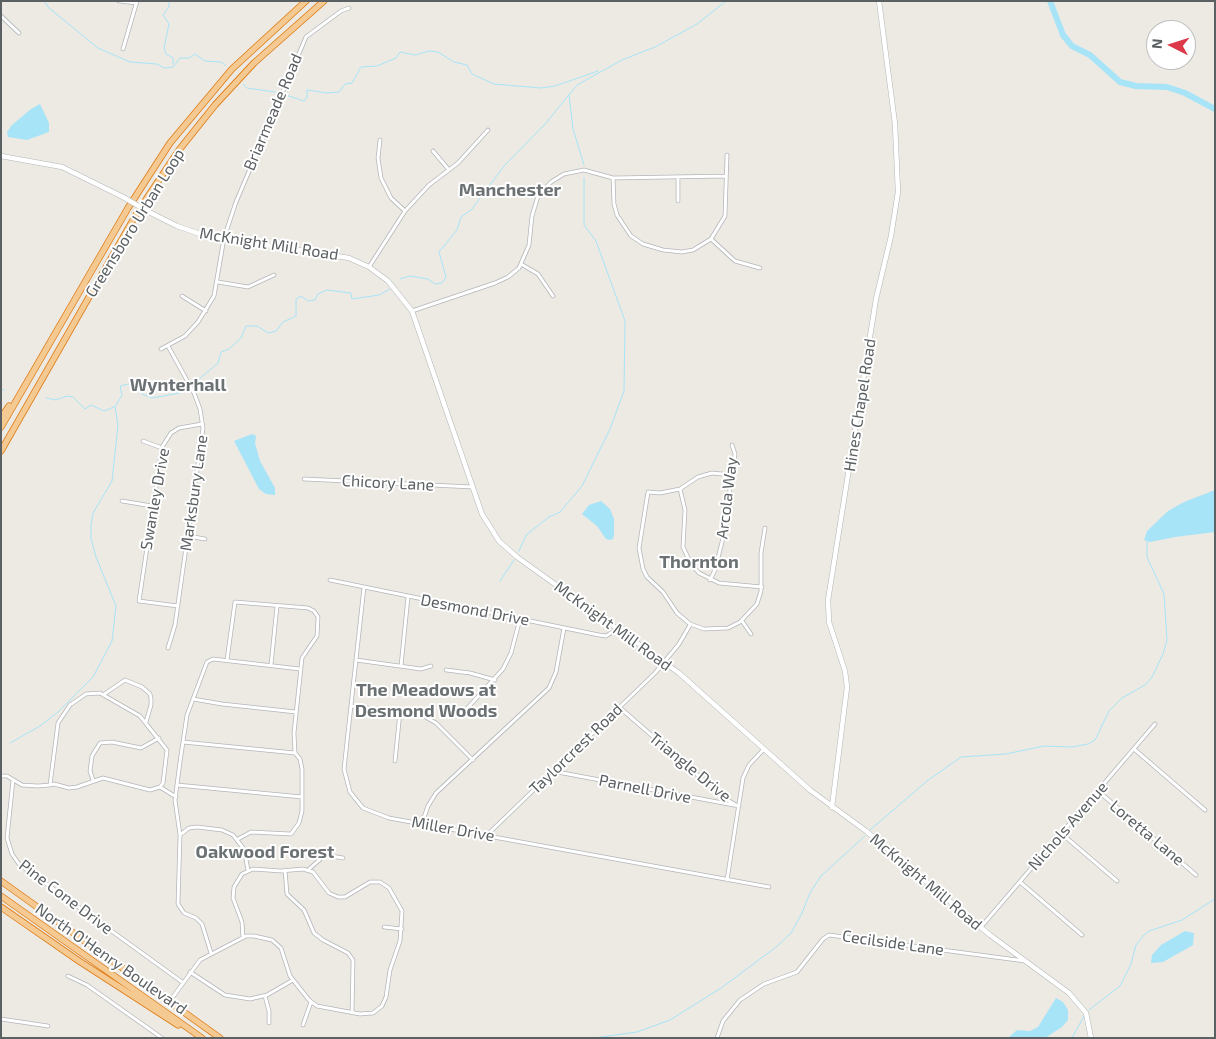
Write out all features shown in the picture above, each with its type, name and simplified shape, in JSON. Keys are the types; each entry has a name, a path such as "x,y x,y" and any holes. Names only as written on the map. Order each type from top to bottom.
{"highway":[{"name":"Greensboro Urban Loop","path":"1,427 128,208 170,143 206,98 239,62 306,1"},
{"name":"Greensboro Urban Loop","path":"1,451 137,214 179,150 215,105 254,64 324,1"},
{"path":"1,418 38,363"},
{"name":"North O'Henry Boulevard","path":"1,881 220,1038"},
{"name":"North O'Henry Boulevard","path":"1,896 202,1038"},
{"path":"1,907 78,961 198,1038"}],"street":[{"path":"119,1 137,2 123,49"},
{"name":"Hines Chapel Road","path":"832,807 847,687 844,666 829,622 828,600 875,308 895,218 898,192 895,124 879,1"},
{"name":"Briarmeade Road","path":"161,349 185,336 206,311 218,282 224,238 246,175 306,37 341,11 349,8"},
{"path":"1,16 20,33"},
{"path":"370,267 405,211 429,185 449,170 488,130"},
{"path":"380,140 378,158 381,178 391,198 405,211"},
{"path":"433,151 449,170"},
{"name":"McKnight Mill Road","path":"1,156 67,169 187,230 224,238 334,254 370,267 395,288 412,311 486,522 499,541 517,557 665,662 810,790 879,842 981,927 1069,993 1082,1006 1090,1024 1091,1038"},
{"path":"613,178 614,204 617,215 631,236 642,244 663,250 682,252 693,250 711,239 725,216 727,156"},
{"path":"412,311 508,277 521,264 529,245 535,205 544,189 557,178 577,171 592,172 613,178 726,176"},
{"path":"678,177 678,201"},
{"path":"711,239 735,261 760,268"},
{"path":"521,264 538,274 553,296"},
{"path":"218,282 248,287 274,275"},
{"path":"182,296 206,311"},
{"name":"Marksbury Lane","path":"168,346 194,393 200,408 202,424 202,440 178,606 168,648"},
{"name":"Swanley Drive","path":"178,606 139,600 162,448 171,433 179,428 202,424"},
{"path":"143,441 162,448"},
{"name":"Arcola Way","path":"710,580 715,570 723,538 732,475 734,454 732,444"},
{"path":"732,475 712,473 687,482 680,488 660,493 648,492 640,538 643,569 647,577 663,592 677,613 690,624 704,629 718,630 742,621 757,604 762,588 761,553 764,528"},
{"name":"Chicory Lane","path":"304,479 473,487"},
{"path":"680,488 685,510 682,541 685,555 699,573 718,583 762,588"},
{"path":"122,501 152,506"},
{"path":"188,536 205,539"},
{"name":"Desmond Drive","path":"330,580 606,636 618,628"},
{"name":"Miller Drive","path":"364,587 344,769 350,792 363,808 370,812 422,824 769,887"},
{"path":"401,666 408,597"},
{"path":"227,660 235,602 308,608 314,611 318,617 317,636 304,653 300,669 293,744 295,753 302,764 300,822 291,834 251,832 238,839"},
{"path":"270,665 277,606"},
{"path":"463,713 503,669 511,653 520,619"},
{"path":"742,621 751,634"},
{"name":"Taylorcrest Road","path":"486,835 665,662 679,644 690,624"},
{"path":"422,824 431,800 549,688 556,672 564,628"},
{"path":"211,953 202,924 196,918 184,913 178,904 180,835 176,797 183,742 193,699 207,662 213,659 300,669"},
{"path":"356,660 425,669 431,666"},
{"path":"446,670 470,673 494,680"},
{"path":"103,694 125,680 142,687 150,694 151,705 146,722"},
{"path":"1,776 7,776 22,785 77,787 93,780 103,778 114,779 128,786 150,790 160,787 163,783 167,750 140,716 103,694 96,692 77,698 70,704 58,723 50,785"},
{"path":"193,699 296,712"},
{"path":"351,706 422,715 436,723 473,760"},
{"name":"Triangle Drive","path":"619,707 724,798 739,806"},
{"path":"395,761 400,712"},
{"name":"Nichols Avenue","path":"981,927 1155,724"},
{"path":"93,780 90,771 92,756 100,743 112,742 141,748 159,738"},
{"path":"183,742 295,753"},
{"path":"727,880 744,773 764,748"},
{"path":"1134,749 1205,810"},
{"name":"Parnell Drive","path":"552,771 739,806"},
{"name":"Pine Cone Drive","path":"13,780 7,838 12,854 19,864 182,982"},
{"path":"177,785 302,797"},
{"path":"160,787 176,797"},
{"name":"Loretta Lane","path":"1098,791 1196,874"},
{"path":"180,835 189,828 197,827 222,830 238,839 244,849 248,870"},
{"path":"1062,834 1117,881"},
{"path":"308,870 325,856 343,858"},
{"path":"170,1001 182,982 200,960 243,938 260,936 276,942 285,954 293,980 311,1002 322,1008 352,1013 373,1013 384,1003 390,970 399,946 402,928 401,907 384,884 370,882 345,896 338,896 330,894 316,874 308,870 299,868 248,870 237,880 233,890 233,898 242,922 243,938"},
{"path":"285,870 287,894 304,910 314,933 348,953 353,960 352,1013"},
{"path":"1020,882 1082,935"},
{"path":"384,927 402,928"},
{"name":"Cecilside Lane","path":"717,1038 723,1021 740,1000 764,984 797,972 822,939 829,935 1025,961"},
{"path":"190,972 225,995 250,999 265,996 293,980"},
{"path":"68,976 87,985 162,1038"},
{"path":"265,996 269,1011 269,1023"},
{"path":"303,1025 311,1002"},
{"path":"1,1019 48,1026"}],"water":[{"path":"40,104 49,123 49,132 27,140 8,137 7,132 12,125"},
{"path":"252,434 256,436 255,443 260,461 275,488 275,495 266,494 259,489 234,441"},
{"path":"1215,490 1215,532 1150,542 1144,540 1147,531 1168,511 1184,502"},
{"path":"601,501 610,509 614,519 614,534 613,539 610,540 606,539 597,526 582,514 589,505"},
{"path":"1185,931 1194,933 1193,945 1163,962 1151,963 1152,955 1161,945"},
{"path":"1056,998 1063,1002 1068,1010 1068,1020 1062,1027 1045,1038 1008,1038 1017,1030 1030,1031 1038,1027"}],"waterway":[{"path":"44,1 49,8 98,48 130,62 157,64 164,68 173,67 180,58 189,58 195,54 205,61 221,62 226,66"},
{"path":"169,1 169,7 163,15 169,24 164,48 166,54 173,58 173,64"},
{"path":"400,279 410,276 428,279 435,284 442,283 446,277 439,252 457,230 461,217 472,209 504,166 546,123 577,85 622,60 655,47 697,24 726,1"},
{"path":"1050,1 1063,35 1072,46 1090,55 1120,82 1136,86 1167,87 1185,93 1215,109"},
{"path":"286,95 304,101 307,97 307,90 327,93 339,92 345,84 352,83 361,67 377,66 396,58 400,52 415,55 429,51 438,52 454,62 467,65 472,74 494,84 541,88 555,86 598,71"},
{"path":"243,84 247,88 275,92"},
{"path":"569,95 573,129 584,165"},
{"path":"519,551 526,535 549,517 560,512 582,486 610,429 624,391 625,321 596,241 584,225 584,178"},
{"path":"197,381 218,363 221,352 229,349 241,338 246,326 257,326 268,333 276,331 283,322 296,316 296,299 301,296 308,301 315,300 318,294 327,290 351,293 352,299 379,295 390,289"},
{"path":"10,743 40,726 58,712 93,677 112,641 116,606 96,557 91,538 91,525 93,513 112,481 118,425 115,407 122,395 120,386 128,384 137,386 142,394 152,398 185,392"},
{"path":"46,398 56,400 67,396 73,397 85,409 91,405 104,411 114,407"},
{"path":"870,830 927,781 961,757 1006,754 1044,746 1072,747 1088,744 1095,740 1109,711 1122,698 1145,685 1152,677 1163,654 1167,640 1164,594 1147,557 1147,541"},
{"path":"500,581 514,560"},
{"path":"594,1038 637,1032 670,1020 721,988 775,948 791,933 810,893 821,876 865,836"},
{"path":"1089,1010 1120,986 1131,964 1136,945 1144,935 1149,931 1182,920 1215,899"},
{"path":"1072,1038 1084,1016"}],"district":[{"name":"Manchester","path":"510,190"},
{"name":"Wynterhall","path":"178,385"},
{"name":"Thornton","path":"699,562"},
{"name":"The Meadows at Desmond Woods","path":"426,700"},
{"name":"Oakwood Forest","path":"265,852"}]}
